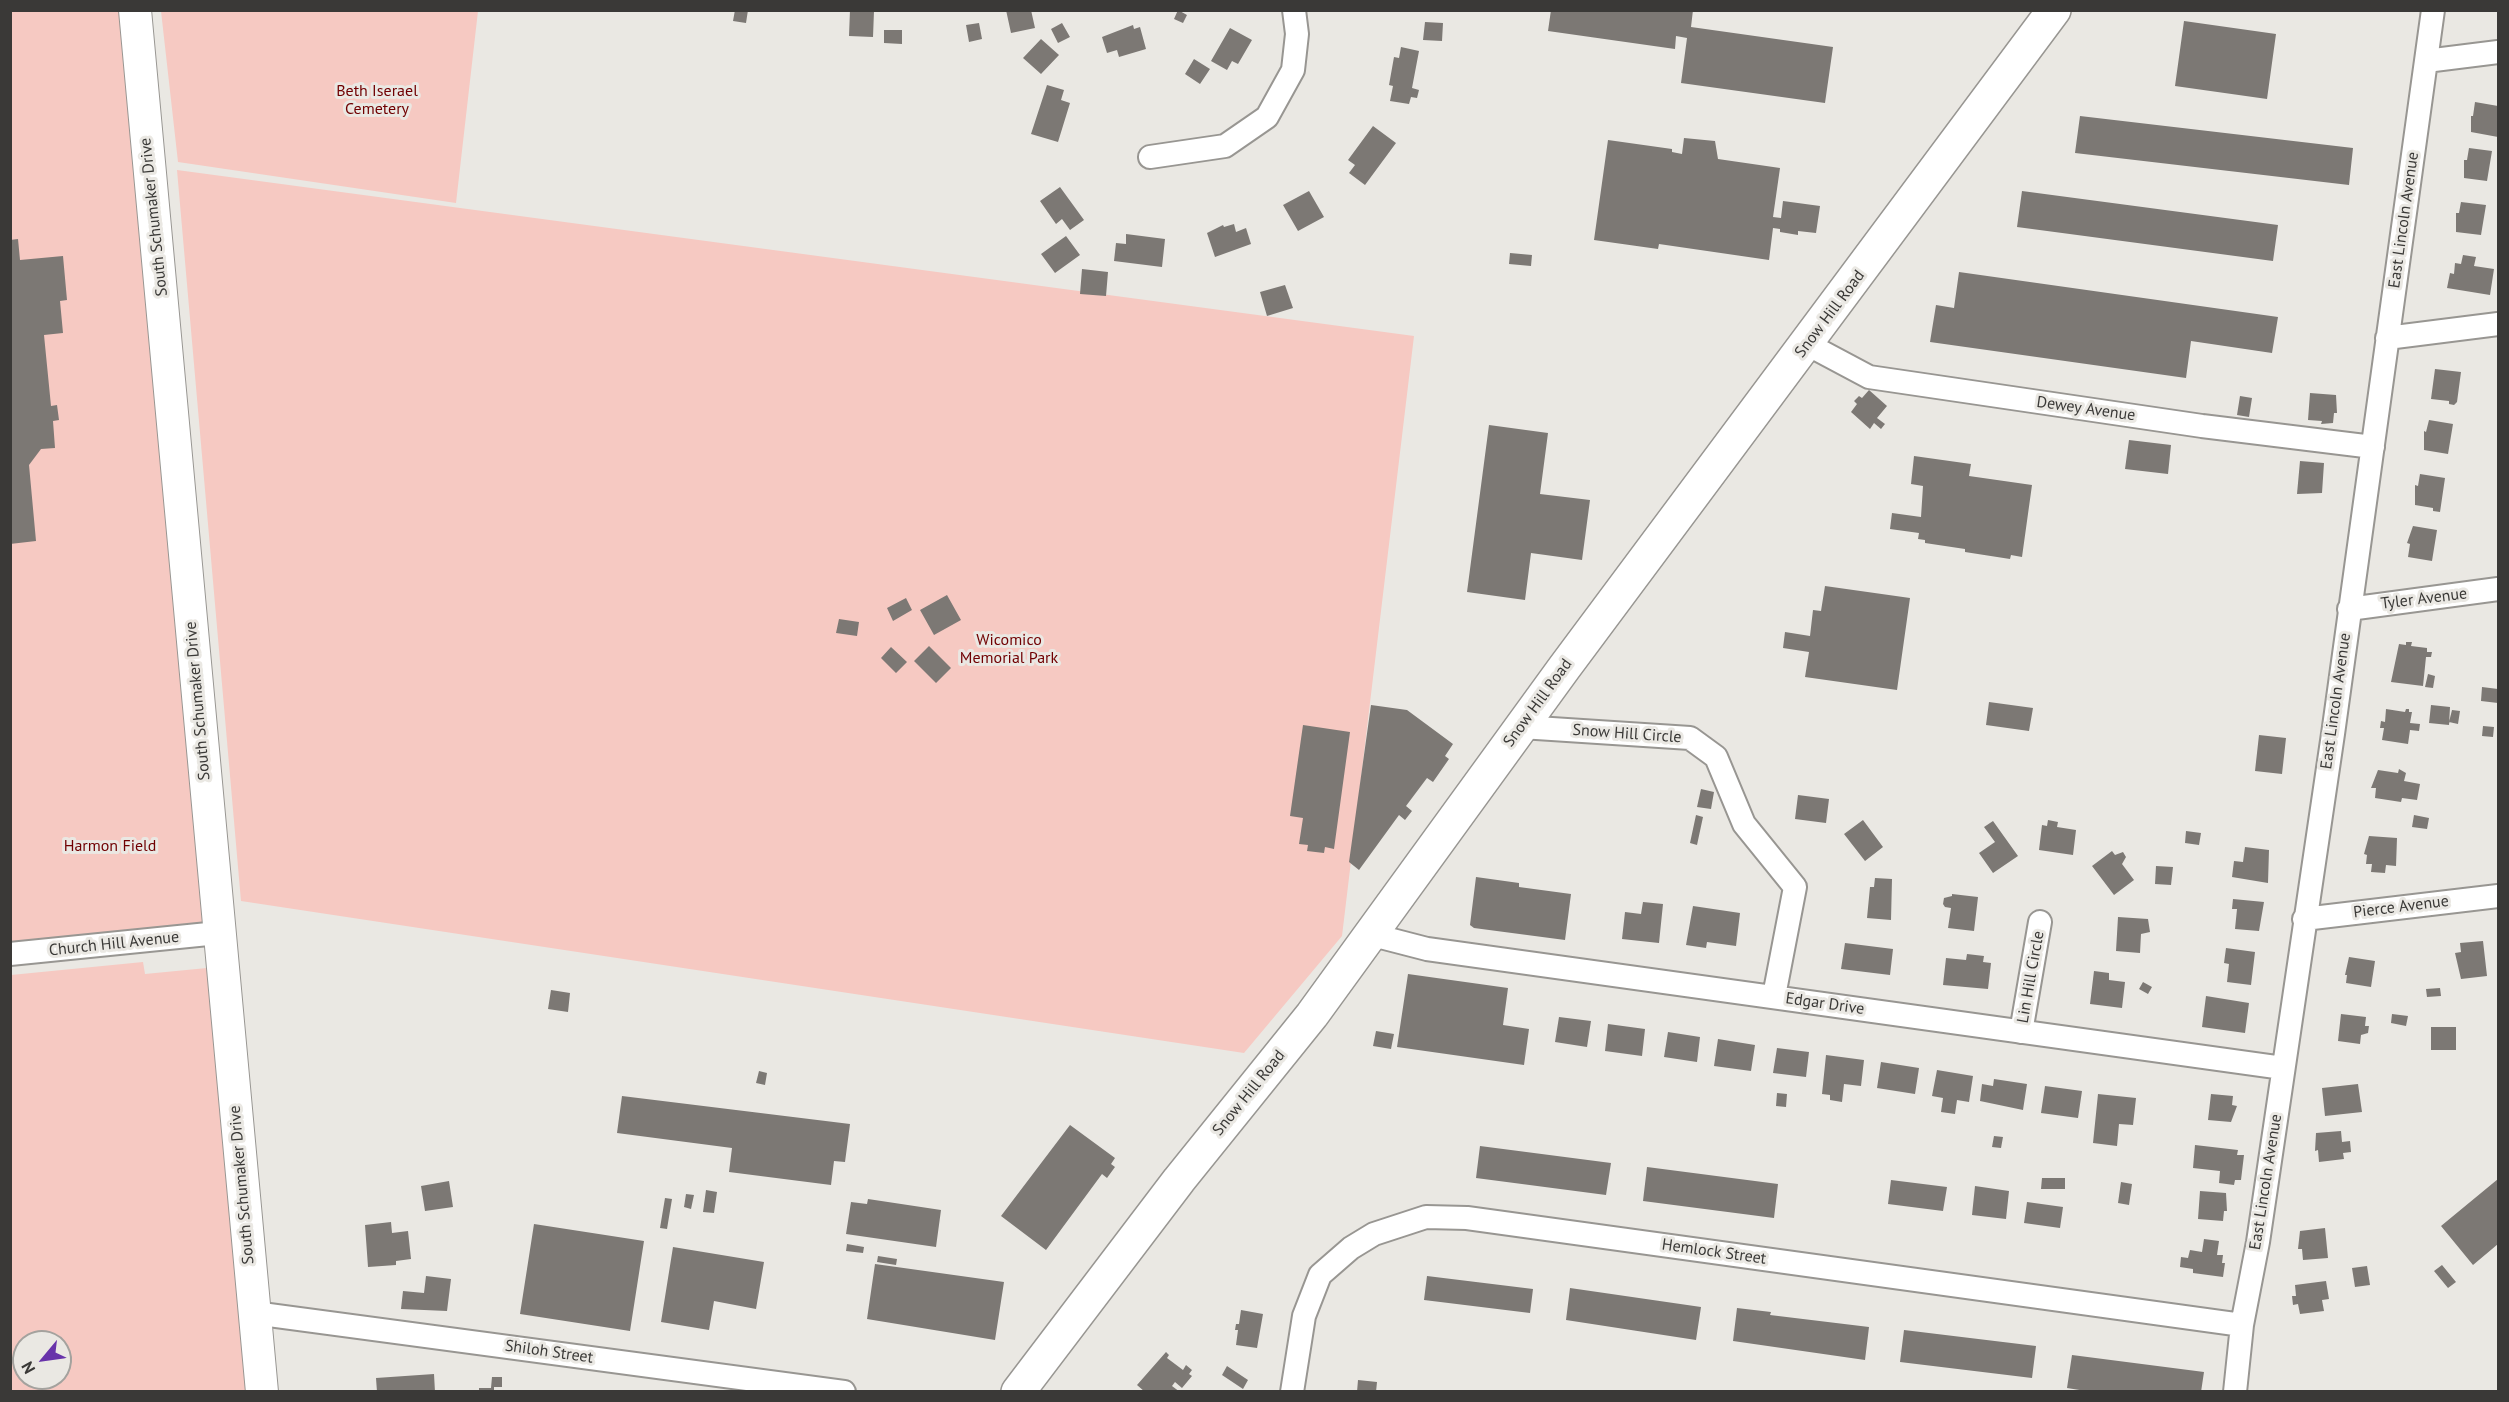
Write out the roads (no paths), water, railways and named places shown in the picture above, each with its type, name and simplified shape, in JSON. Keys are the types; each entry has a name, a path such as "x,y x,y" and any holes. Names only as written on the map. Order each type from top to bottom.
{"main road":[{"name":"Snow Hill Road","path":"1018,1392 1179,1179 1312,1015 1521,727 2054,10"}],"street":[{"name":"South Schumaker Drive","path":"135,10 218,933 262,1392"},
{"path":"1150,157 1225,146 1268,117 1293,70 1297,34 1294,10"},
{"name":"East Lincoln Avenue","path":"2235,1392 2242,1325 2258,1242 2333,734 2433,10"},
{"path":"2426,61 2499,52"},
{"path":"2387,338 2499,324"},
{"name":"Dewey Avenue","path":"1807,344 1869,377 2202,426 2373,447"},
{"name":"Tyler Avenue","path":"2349,609 2499,589"},
{"name":"Snow Hill Circle","path":"1521,727 1690,738 1716,758 1744,824 1795,887 1774,996"},
{"name":"Pierce Avenue","path":"2304,919 2499,896"},
{"name":"Lin Hill Circle","path":"2021,1032 2040,922"},
{"name":"Church Hill Avenue","path":"10,954 218,933"},
{"name":"Edgar Drive","path":"1369,934 1427,949 2283,1068"},
{"name":"Hemlock Street","path":"1292,1392 1304,1316 1320,1275 1351,1248 1374,1234 1426,1218 1467,1218 2242,1325"},
{"name":"Shiloh Street","path":"254,1313 844,1392"}],"park label":[{"name":"Beth Iserael Cemetery","path":"377,100"},
{"name":"Wicomico Memorial Park","path":"1009,649"},
{"name":"Harmon Field","path":"110,846"}]}
